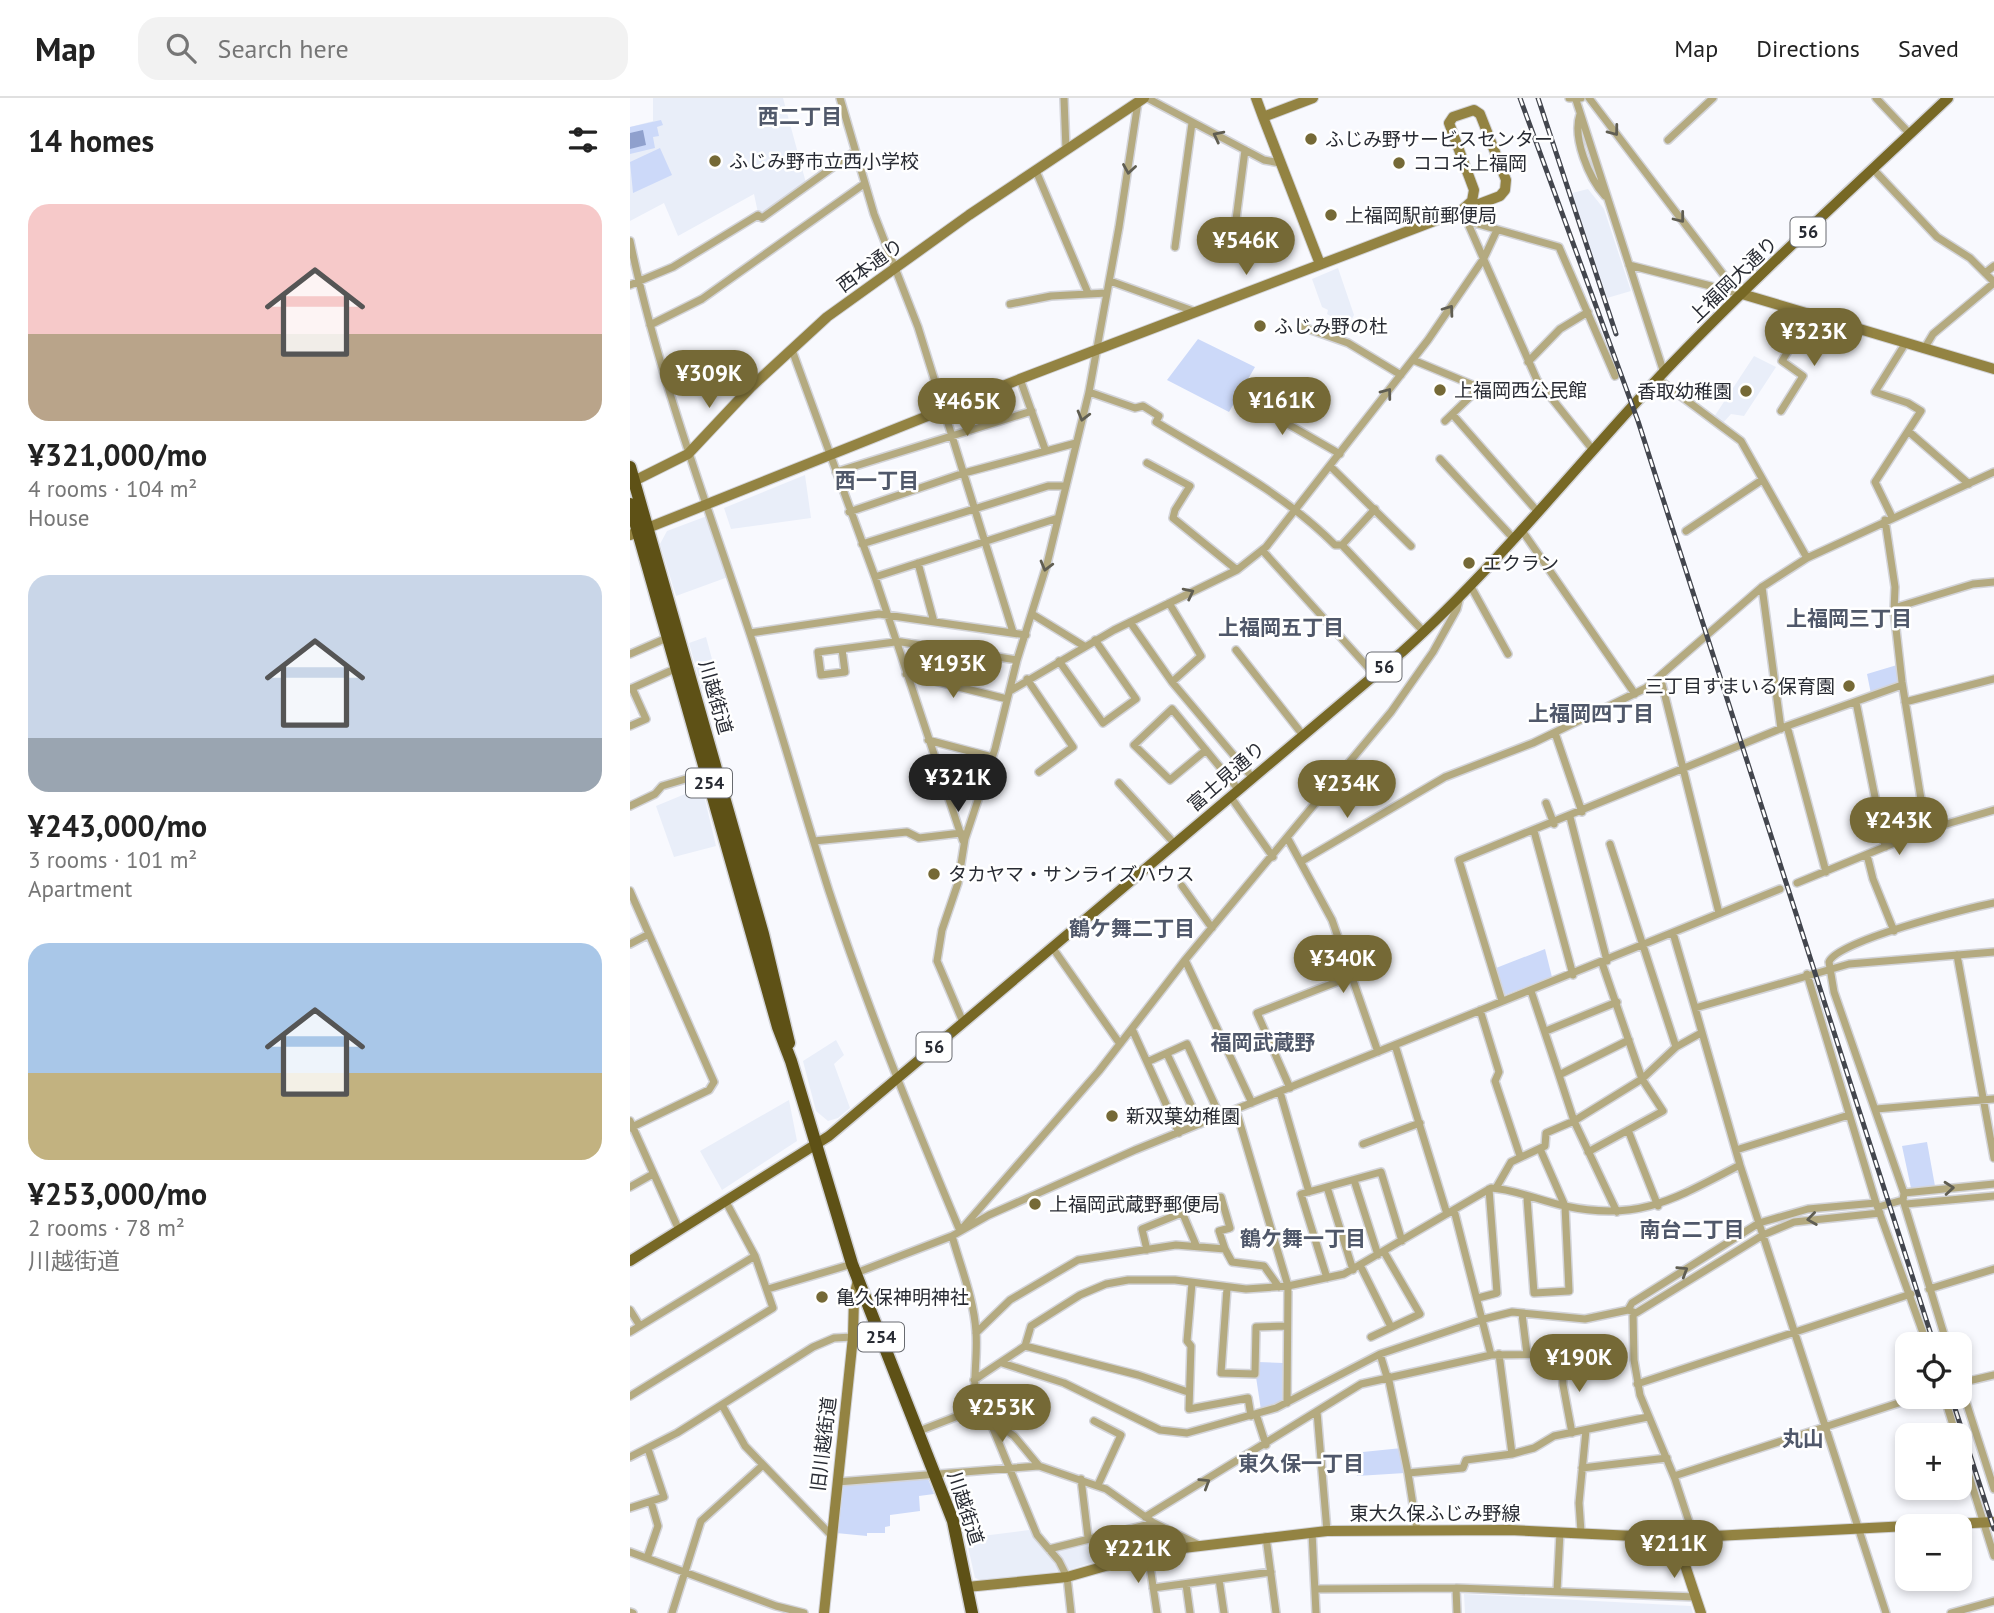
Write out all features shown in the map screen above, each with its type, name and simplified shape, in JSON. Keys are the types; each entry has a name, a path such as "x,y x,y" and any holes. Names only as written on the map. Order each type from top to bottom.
{"highway":[{"name":"川越街道","path":"630,467 639,531 778,1027 791,1061 855,1272 953,1521 972,1613"},
{"name":"川越街道","path":"630,504 769,956 786,1025 791,1061"}],"main road":[{"name":"上福岡大通り","path":"1635,404 1742,294 1948,98"},
{"name":"富士見通り","path":"815,1146 1424,632 1635,404"},
{"name":"56","path":"630,1261 815,1146"}],"street":[{"path":"840,98 864,184 897,267 1013,632"},
{"path":"1064,98 1066,150"},
{"path":"1256,98 1320,264"},
{"path":"1264,117 1313,98"},
{"path":"1589,98 1729,282 1742,294"},
{"path":"1668,140 1713,98"},
{"path":"1876,98 1910,134"},
{"path":"963,1022 937,961 942,930 958,883 964,844 992,757 1032,614 1089,392 1143,99 1264,160 1280,163"},
{"name":"西本通り","path":"634,481 688,454 751,387 827,317 1036,170 1143,99"},
{"path":"1575,99 1629,265 1661,376 1741,442 1807,558"},
{"path":"639,531 1020,379 1492,199 1505,190 1506,180 1480,114 1474,110 1453,117 1449,123 1474,190 1481,197 1492,199"},
{"path":"1175,247 1192,122"},
{"path":"1234,235 1245,150"},
{"path":"630,285 673,267 758,215 762,218 854,152"},
{"path":"1036,170 1088,293"},
{"path":"1874,170 1937,237 1970,258 1994,283 1933,334 1924,349"},
{"path":"650,325 702,299 864,184"},
{"path":"1462,210 1472,201 1474,190"},
{"path":"1462,210 1537,380 1593,450"},
{"path":"1467,221 1559,247 1615,376"},
{"path":"1008,695 1027,679 1084,646 1237,570 1262,550 1413,360 1484,258 1497,230"},
{"path":"630,240 650,325 688,454 750,633 814,841 897,1079 960,1231"},
{"path":"1629,265 1742,294 1994,369"},
{"path":"1985,273 1994,266"},
{"path":"1110,281 1196,312"},
{"path":"1010,304 1088,293 1107,293"},
{"path":"1528,362 1560,329 1588,312"},
{"path":"1781,411 1803,376 1782,361 1796,338 1804,314"},
{"path":"1300,326 1348,343 1401,375"},
{"path":"1905,344 1875,393 1921,411 1875,482 1889,519 1902,685 1926,830"},
{"path":"792,350 875,577 964,844"},
{"path":"1413,360 1473,385 1473,394 1446,421"},
{"path":"1020,379 1045,449"},
{"path":"1089,392 1135,408 1143,406 1159,416 1156,422 1213,453 1296,508 1335,545 1342,545 1424,632"},
{"path":"1239,396 1340,454"},
{"path":"836,472 1032,411"},
{"path":"1453,415 1536,511"},
{"path":"1909,431 1969,484"},
{"path":"849,512 964,473 1045,449 1076,443"},
{"path":"1440,459 1517,533 1635,694"},
{"path":"1147,463 1190,486 1173,518 1237,570"},
{"path":"1330,466 1411,546"},
{"path":"1302,861 1445,777 1555,733 1635,694 1660,676 1762,587 1807,558 1994,472"},
{"path":"1686,531 1762,480"},
{"path":"862,544 1048,485 1065,486"},
{"path":"1342,545 1375,509"},
{"path":"875,577 1058,518"},
{"path":"1262,550 1374,674"},
{"path":"918,563 934,622"},
{"path":"1894,608 1973,584 1994,582"},
{"path":"1470,584 1508,654"},
{"path":"1762,587 1784,727 1826,872"},
{"path":"960,1231 1120,1044 1185,960 1288,839 1398,702 1433,652 1457,609 1461,594"},
{"path":"1169,603 1201,656 1172,682"},
{"path":"1032,614 1084,646"},
{"path":"750,633 886,616 1026,635"},
{"path":"1130,622 1172,682 1252,777"},
{"path":"630,654 669,637"},
{"path":"1059,661 1103,723 1136,699 1095,640"},
{"path":"842,649 845,672 821,675 818,652 895,641 1017,660"},
{"path":"1236,650 1302,734"},
{"path":"630,726 646,719 631,688 678,668"},
{"path":"906,674 1008,695"},
{"path":"1660,676 1719,913"},
{"path":"1027,679 1073,747 1039,772"},
{"path":"1905,702 1994,679"},
{"path":"1502,1001 1459,860 1554,824 1784,727 1902,685"},
{"path":"1856,702 1885,847"},
{"path":"1206,750 1170,780 1134,744 1172,709 1206,750 1273,857"},
{"path":"1555,733 1582,812"},
{"path":"928,740 992,757"},
{"path":"630,806 655,794 662,786 706,773"},
{"path":"1119,783 1174,843"},
{"path":"1546,803 1554,824"},
{"path":"1797,883 1926,830 1994,810"},
{"path":"1570,817 1616,1002 1642,1079 1663,1111 1588,1152"},
{"path":"1534,831 1573,975"},
{"path":"814,841 907,832 919,838 961,833"},
{"path":"1288,839 1332,919 1378,1052"},
{"path":"1610,844 1676,1047"},
{"path":"1867,855 1873,879 1894,931"},
{"path":"1182,886 1212,929"},
{"path":"768,1289 855,1272 952,1236 1055,1184 1780,889"},
{"path":"630,891 714,1085 709,1090 631,1125 679,1230"},
{"path":"1943,1332 1876,1109 1829,968 1830,957 1838,951 1894,931 1994,903"},
{"path":"1673,933 1735,1150 1886,1613"},
{"path":"630,944 649,934"},
{"path":"1052,947 1120,1044"},
{"path":"1695,1008 1829,968 1994,952"},
{"path":"1958,955 1994,1158"},
{"path":"1185,960 1252,1103"},
{"path":"1807,974 1878,1207 1923,1332"},
{"path":"1290,1088 1257,1013 1352,976"},
{"path":"1531,991 1574,1121 1617,1212"},
{"path":"1546,1031 1616,1002"},
{"path":"1480,1010 1499,1072 1495,1081 1520,1156"},
{"path":"1132,1029 1179,1133"},
{"path":"974,1380 1025,1346 1031,1326 1080,1295 1107,1284 1128,1280 1192,1283 1227,1288 1279,1287 1327,1278 1357,1267 1493,1189 1506,1168 1520,1156 1545,1146 1546,1133 1574,1121 1642,1079 1676,1047 1701,1033"},
{"path":"1559,1074 1629,1040"},
{"path":"1147,1062 1188,1044 1220,1116"},
{"path":"1395,1045 1495,1354 1512,1454"},
{"path":"1167,1054 1200,1124"},
{"path":"1280,1092 1310,1192"},
{"path":"1876,1109 1994,1099"},
{"path":"1236,1110 1288,1286 1287,1403"},
{"path":"1735,1150 1849,1115"},
{"path":"1363,1144 1420,1123"},
{"path":"1628,1130 1658,1206"},
{"path":"1528,1198 1534,1293 1569,1291 1565,1206 1540,1149"},
{"path":"1493,1189 1565,1206 1617,1212 1658,1206 1740,1165"},
{"path":"1327,1278 1301,1194 1381,1172 1402,1241"},
{"path":"630,1187 653,1174"},
{"path":"1354,1180 1381,1253 1420,1314 1371,1336"},
{"path":"1002,1363 1063,1383 1160,1430 1187,1433 1287,1403 1380,1354 1484,1319 1512,1312 1585,1319 1631,1312 1763,1235 1794,1222 1994,1184"},
{"path":"1327,1187 1357,1267 1391,1327"},
{"path":"1478,1298 1497,1293 1493,1189"},
{"path":"1904,1199 1994,1196"},
{"path":"1147,1250 1142,1229 1221,1197 1230,1228 1219,1231 1232,1262 1264,1266 1279,1287"},
{"path":"630,1396 771,1312 773,1304 755,1256 726,1202"},
{"path":"1694,1537 1674,1476 1648,1417 1637,1384 1632,1303 1759,1223 1808,1209 1878,1207"},
{"path":"1182,1212 1196,1245"},
{"path":"952,1236 973,1306 976,1333 976,1409"},
{"path":"976,1333 1010,1300 1078,1260 1196,1245 1225,1249"},
{"path":"630,1332 755,1256"},
{"path":"1929,1289 1994,1269"},
{"name":"旧川越街道","path":"824,1613 830,1534 853,1337 855,1272"},
{"path":"1192,1283 1186,1341 1191,1346 1189,1409 1248,1398 1266,1445"},
{"path":"1227,1288 1221,1373 1255,1374 1256,1327 1287,1326"},
{"path":"1637,1384 1911,1294"},
{"path":"630,1310 640,1326"},
{"path":"1522,1314 1527,1354"},
{"path":"630,1457 722,1405 813,1347 834,1338 853,1337"},
{"path":"1025,1346 1138,1375 1188,1392"},
{"path":"1380,1354 1388,1376 1417,1530"},
{"path":"1145,1517 1266,1445 1361,1384 1495,1354 1557,1354 1562,1358 1563,1385 1573,1433"},
{"path":"1972,1380 1994,1375"},
{"path":"1674,1476 1895,1404"},
{"path":"722,1405 746,1446 830,1534"},
{"path":"919,1431 976,1409 987,1414 1014,1436 1039,1466"},
{"path":"1968,1409 1994,1489"},
{"path":"1317,1412 1327,1531"},
{"path":"987,1414 1037,1535 1067,1577 1071,1613"},
{"path":"1408,1473 1463,1468 1466,1460 1512,1454 1534,1448 1554,1436 1648,1417"},
{"path":"1094,1421 1121,1435 1098,1485"},
{"path":"1581,1532 1582,1468 1586,1430"},
{"path":"630,1508 664,1496 648,1448"},
{"path":"1582,1468 1667,1458"},
{"path":"672,1613 701,1521 762,1465"},
{"path":"836,1482 1007,1466 1039,1466 1098,1485 1122,1498 1154,1523 1199,1545"},
{"path":"1081,1479 1088,1537"},
{"path":"1972,1479 1988,1522 1994,1556"},
{"path":"647,1558 658,1526 652,1502"},
{"path":"1049,1549 1088,1537 1154,1523"},
{"name":"東大久保ふじみ野線","path":"967,1587 1067,1577 1148,1553 1199,1545 1327,1531 1581,1532 1676,1538 1895,1527"},
{"path":"1312,1532 1316,1613"},
{"path":"1557,1591 1560,1532"},
{"path":"1266,1537 1276,1613"},
{"path":"1676,1538 1701,1613"},
{"path":"630,1552 804,1613"},
{"path":"1148,1553 1157,1613"},
{"path":"1153,1588 1271,1572"},
{"path":"1219,1579 1224,1613"},
{"path":"1186,1584 1190,1613"},
{"path":"1315,1589 1456,1588 1696,1597"},
{"path":"1456,1588 1457,1613"},
{"path":"1952,1613 1994,1601"},
{"path":"1984,1604 1986,1613"}],"shaded area":[{"name":"ふじみ野市立西小学校","path":"653,98 783,98 806,183 765,212 758,213 754,194 678,236 664,203 630,221 630,127 653,121"},
{"path":"661,120 663,125 657,127 659,136 653,137 655,148 630,154 630,127"},
{"path":"643,130 646,145 630,149 630,133"},
{"path":"660,148 672,175 633,193 630,162"},
{"path":"1588,189 1604,209 1631,291 1607,298 1572,193"},
{"path":"1338,268 1354,315 1348,326 1327,314 1328,310 1322,307 1312,279"},
{"path":"1198,339 1255,367 1229,412 1167,380"},
{"name":"香取幼稚園","path":"1754,356 1776,367 1744,416 1731,414 1722,424 1714,417"},
{"path":"805,475 811,518 731,529 724,508"},
{"path":"707,516 728,577 676,596 660,544 667,531"},
{"path":"706,637 719,685 702,689 689,643"},
{"path":"1897,665 1899,683 1871,694 1867,674"},
{"path":"702,787 716,846 674,857 656,806"},
{"path":"1545,949 1552,977 1505,995 1496,968"},
{"path":"836,1040 844,1055 834,1064 850,1108 838,1118 828,1121 816,1111 803,1061"},
{"path":"789,1100 797,1141 722,1190 700,1151"},
{"path":"1927,1142 1935,1186 1911,1188 1902,1146"},
{"path":"1258,1362 1283,1363 1282,1404 1261,1410 1256,1377"},
{"path":"1402,1448 1405,1473 1357,1476 1353,1453"},
{"path":"927,1476 934,1494 919,1496 920,1511 890,1515 890,1526 885,1527 885,1533 867,1533 867,1536 836,1533 841,1485"},
{"path":"1029,1530 1061,1572 984,1581 975,1578 966,1538"},
{"path":"1097,1539 1103,1559 1066,1571 1054,1550"},
{"path":"1464,1594 1691,1606 1693,1613 1465,1613"}],"railway":[{"path":"1520,98 1638,421 1930,1332"},
{"path":"1538,98 1616,334"},
{"path":"1955,1409 1994,1529"}],"place":[{"name":"ふじみ野サービスセンター","path":"1311,139"},
{"name":"ふじみ野市立西小学校","path":"715,161"},
{"name":"ココネ上福岡","path":"1399,163"},
{"name":"上福岡駅前郵便局","path":"1331,215"},
{"name":"ふじみ野の杜","path":"1260,326"},
{"name":"上福岡西公民館","path":"1440,390"},
{"name":"香取幼稚園","path":"1746,391"},
{"name":"エクラン","path":"1469,563"},
{"name":"三丁目すまいる保育園","path":"1849,686"},
{"name":"タカヤマ・サンライズハウス","path":"934,874"},
{"name":"新双葉幼稚園","path":"1112,1116"},
{"name":"上福岡武蔵野郵便局","path":"1035,1204"},
{"name":"亀久保神明神社","path":"822,1297"}],"district":[{"name":"西二丁目","path":"800,117"},
{"name":"西一丁目","path":"877,481"},
{"name":"上福岡三丁目","path":"1849,619"},
{"name":"上福岡五丁目","path":"1281,628"},
{"name":"上福岡四丁目","path":"1591,714"},
{"name":"鶴ケ舞二丁目","path":"1132,929"},
{"name":"福岡武蔵野","path":"1263,1043"},
{"name":"南台二丁目","path":"1692,1230"},
{"name":"鶴ケ舞一丁目","path":"1303,1239"},
{"name":"丸山","path":"1803,1439"},
{"name":"東久保一丁目","path":"1301,1464"}]}
